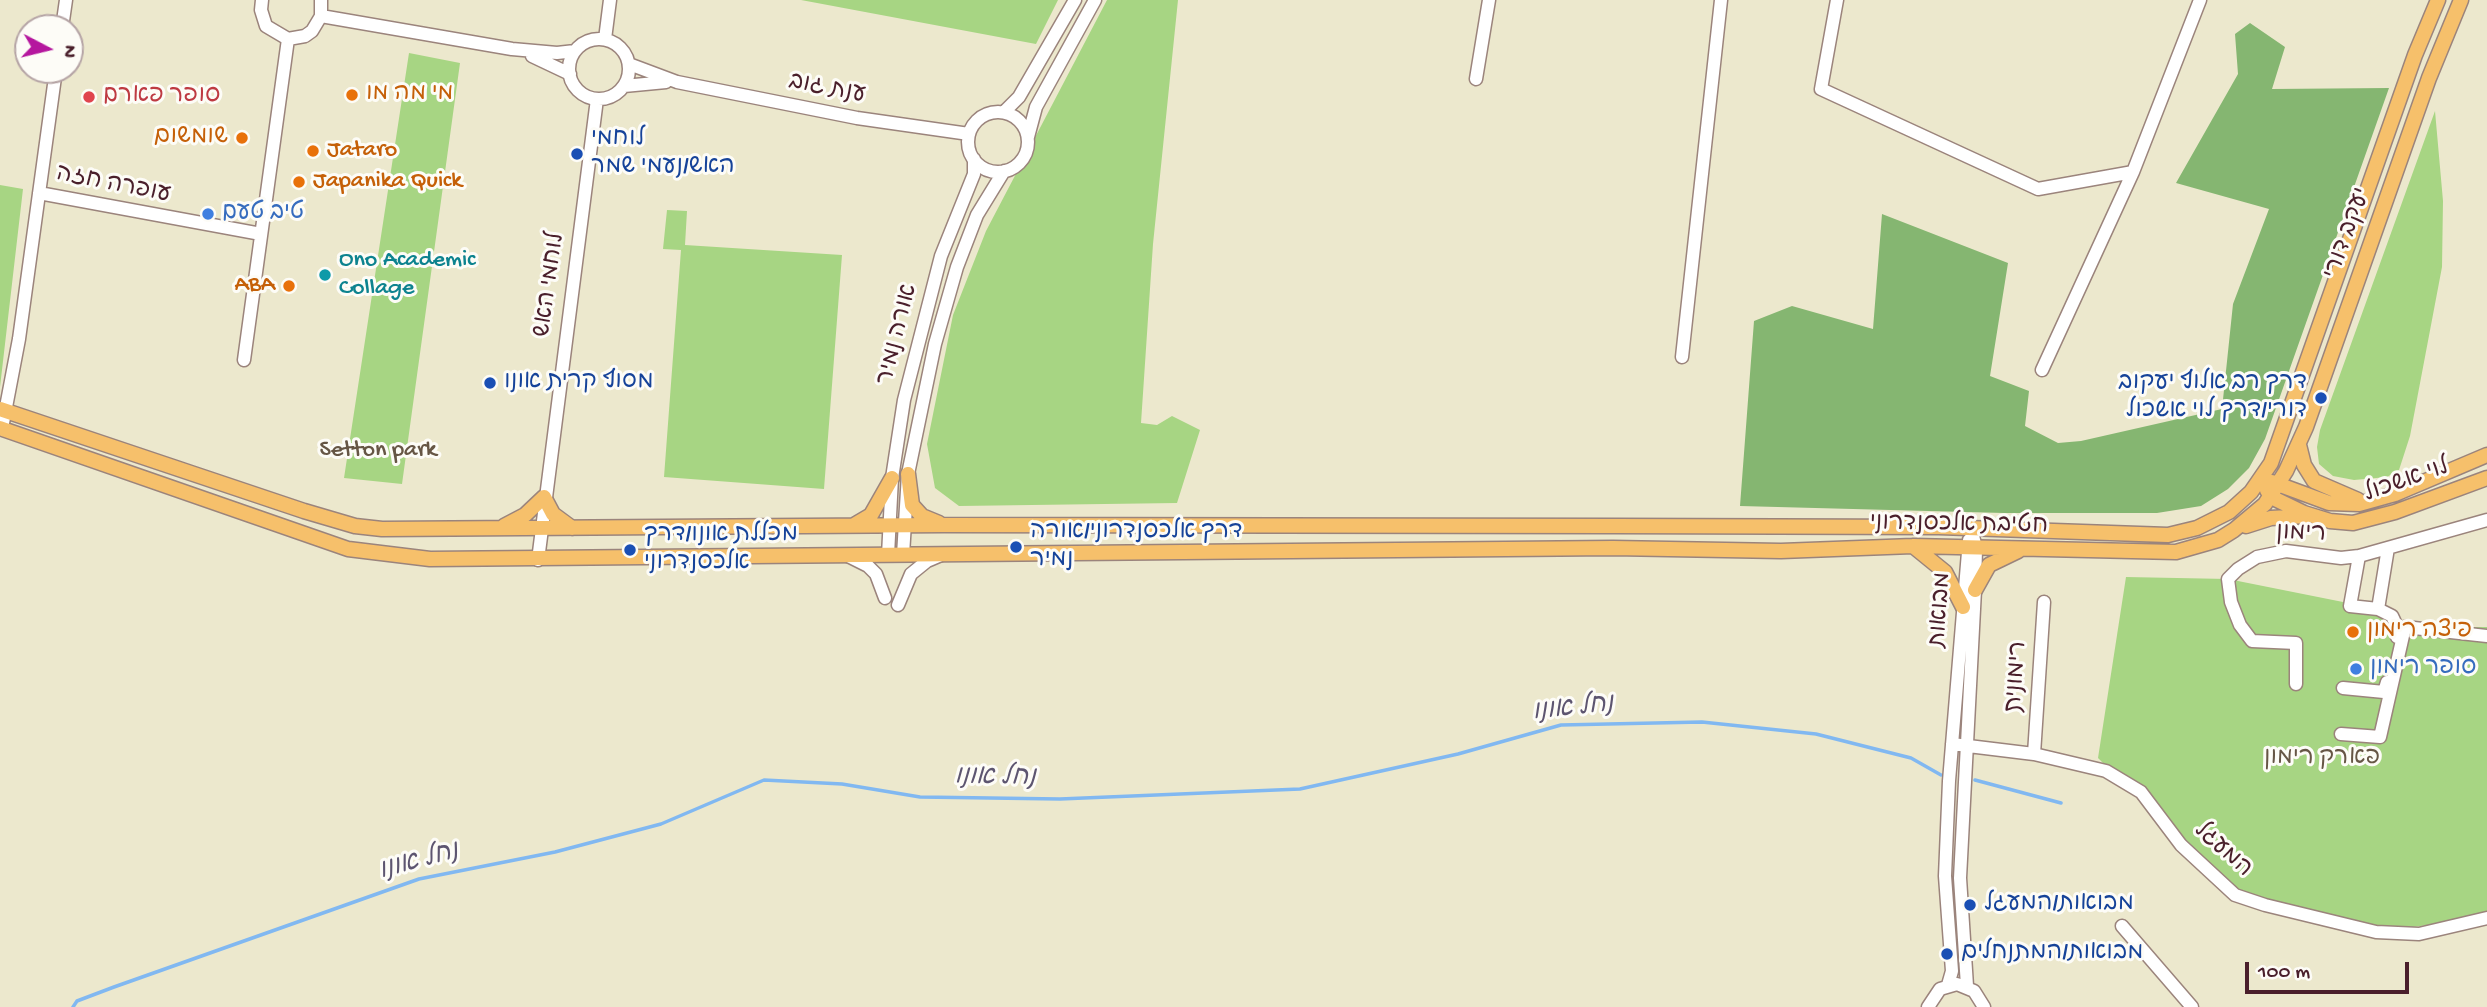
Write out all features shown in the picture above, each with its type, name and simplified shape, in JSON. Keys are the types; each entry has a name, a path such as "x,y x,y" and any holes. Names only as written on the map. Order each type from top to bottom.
{"main road":[{"name":"יעקב דורי","path":"2260,480 2271,463 2286,427 2398,103 2438,0"},
{"name":"יעקב דורי","path":"2280,483 2299,445 2429,78 2461,0"},
{"name":"חטיבת אלכסנדרוני","path":"2,407 33,421 355,526 382,529 850,527 944,524 1615,526 1971,528 2168,535 2197,528 2229,512 2260,480"},
{"name":"חטיבת אלכסנדרוני","path":"1,428 348,549 430,559 1613,548 1782,551 1913,546 2176,552 2218,540 2234,530 2271,497 2280,483"},
{"path":"2299,445 2304,465 2314,481 2366,503"},
{"name":"לוי אשכול","path":"2260,480 2280,483 2329,503 2366,503 2395,494 2487,455"},
{"path":"908,474 910,496 917,512 944,524"},
{"path":"850,527 872,515 892,478"},
{"name":"לוי אשכול","path":"2271,497 2313,517 2341,522 2365,522 2487,478"},
{"path":"2260,480 2271,497"},
{"path":"501,527 516,521 544,497 553,514 572,528"},
{"path":"2234,530 2267,519 2313,517"},
{"path":"1913,546 1945,572 1963,607"},
{"path":"1975,590 1989,565 2023,549"}],"street":[{"path":"260,0 266,26 288,39 296,39 312,31 321,16 321,0"},
{"path":"605,39 610,0"},
{"path":"1075,0 1019,97 1004,112 982,116 969,134 970,151 974,159 987,170 1004,172 1023,159 1036,107 1095,0"},
{"path":"1476,79 1489,0"},
{"path":"1682,357 1721,0"},
{"path":"1838,0 1821,89 2038,189 2133,172"},
{"path":"2042,370 2133,172 2200,0"},
{"path":"321,16 512,49 557,54 575,51"},
{"path":"244,360 288,39"},
{"path":"605,39 623,50 629,64 624,86 612,96 597,99 581,93 570,74 570,61 575,51 589,40 605,39"},
{"path":"512,49 570,74"},
{"name":"ענת גוב","path":"629,64 677,82 857,118 969,134"},
{"name":"ענת גוב","path":"624,86 677,82"},
{"path":"1,428 2,407 9,388 54,84"},
{"name":"לוחמי האש","path":"538,560 597,99"},
{"path":"1004,112 1017,118 1028,137"},
{"name":"אורה נמיר","path":"895,555 888,526 892,478 918,338 941,256 974,174 974,159"},
{"name":"אורה נמיר","path":"895,555 904,526 908,474 935,344 957,267 977,215 1004,172"},
{"name":"עופרה חזה","path":"39,193 261,234"},
{"path":"9,388 15,407 33,421"},
{"name":"רימון","path":"2296,684 2296,643 2252,640 2236,617 2228,579 2257,557 2271,553 2286,551 2341,558 2359,556 2487,520"},
{"name":"מבואות","path":"1967,986 1960,878 1975,590 1971,528"},
{"name":"מבואות","path":"1948,985 1952,971 1945,876 1952,744 1963,607 1972,547"},
{"path":"2378,609 2388,548"},
{"path":"898,605 911,573 927,561 944,554"},
{"path":"847,555 868,566 876,574 885,598"},
{"path":"2343,688 2384,692 2399,632 2392,616 2378,609 2350,606 2359,556"},
{"name":"רימונית","path":"2034,754 2044,602"},
{"path":"2341,734 2379,737 2405,627 2487,636"},
{"name":"המעגל","path":"1952,744 2034,754 2106,771 2141,792 2181,845 2235,895 2376,932 2419,934 2487,918"},
{"path":"2122,926 2192,1007"},
{"path":"1928,1007 1934,995 1948,985 1967,986 1980,997 1984,1007"}],"green space":[{"path":"801,0 1058,0 1036,44"},
{"path":"1107,0 1178,0 1153,244 1141,423 1157,425 1172,416 1200,430 1177,503 959,506 935,488 927,444 953,315 986,231"},
{"path":"2250,23 2285,47 2272,89 2389,88 2265,439 2249,468 2228,489 2201,506 2157,513 2004,513 1740,506 1754,321 1792,306 1873,329 1882,214 2008,263 1990,376 2029,391 2025,426 2058,443 2081,441 2222,409 2233,304 2269,209 2176,183 2238,74 2235,34"},
{"name":"Setton park","path":"409,53 460,63 402,484 344,478"},
{"path":"2435,111 2443,201 2442,267 2410,436 2399,470 2387,477 2354,480 2333,476 2319,464 2317,447 2320,430"},
{"path":"0,185 23,189 0,387"},
{"path":"667,210 687,211 685,245 842,255 824,489 664,477 681,250 663,249"},
{"name":"פארק רימון","path":"2126,577 2228,579 2378,609 2405,627 2487,627 2487,917 2376,932 2235,895 2098,758"}],"waterway":[{"name":"נחל אונו","path":"73,1007 77,1001 114,987 419,879 555,852 661,824 764,780 842,784 920,797 1060,799 1300,789 1458,754 1561,725 1702,722 1816,734 1911,758 1941,775"},
{"name":"נחל אונו","path":"1975,780 2061,803"}],"place":[{"name":"מי מה מו","path":"352,95"},
{"name":"סופר פארם","path":"89,97"},
{"name":"שומשום","path":"242,138"},
{"name":"Jataro","path":"313,151"},
{"name":"לוחמי האש/נעמי שמר","path":"577,154"},
{"name":"Japanika Quick","path":"299,182"},
{"name":"טיב טעם","path":"208,214"},
{"name":"Ono Academic Collage","path":"325,275"},
{"name":"ABA","path":"289,286"},
{"name":"מסוף קרית אונו","path":"490,383"},
{"name":"דרך רב אלוף יעקוב דורי/דרך לוי אשכול","path":"2321,398"},
{"name":"דרך אלכסנדרוני/אורה נמיר","path":"1016,547"},
{"name":"מכללת אונו/דרך אלכסנדרוני","path":"630,550"},
{"name":"פיצה רימון","path":"2353,632"},
{"name":"סופר רימון","path":"2356,669"},
{"name":"מבואות/המעגל","path":"1970,905"},
{"name":"מבואות/המתנחלים","path":"1947,954"}]}
